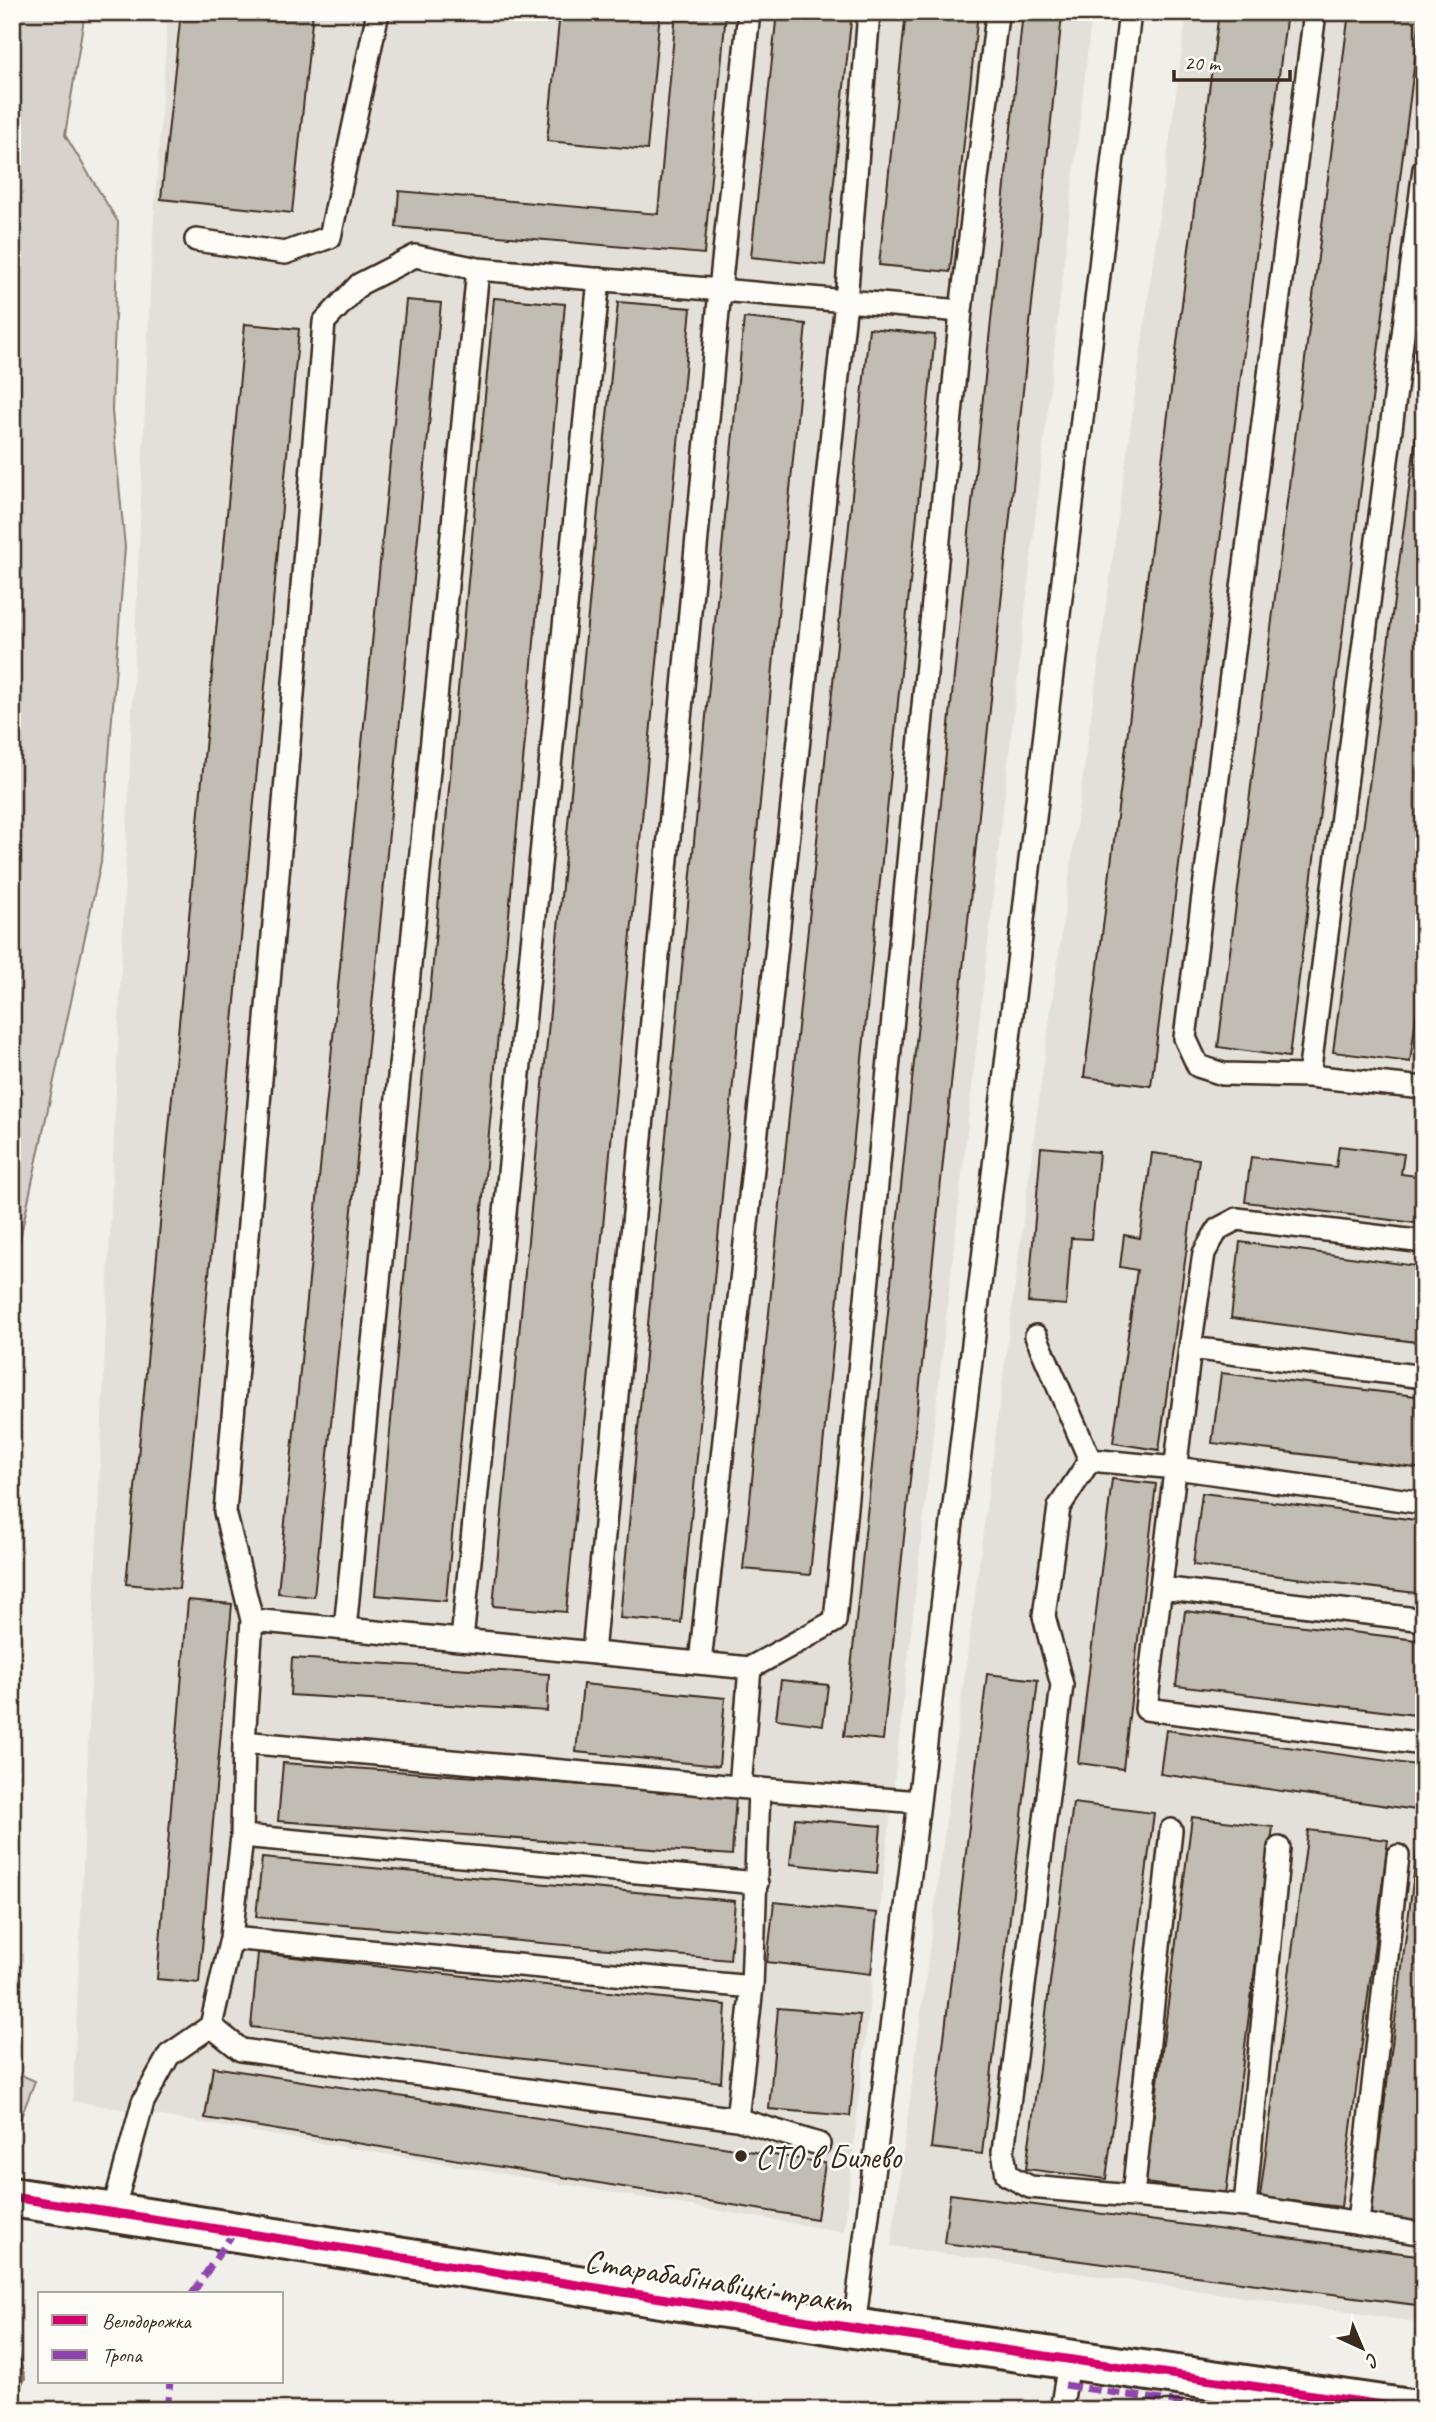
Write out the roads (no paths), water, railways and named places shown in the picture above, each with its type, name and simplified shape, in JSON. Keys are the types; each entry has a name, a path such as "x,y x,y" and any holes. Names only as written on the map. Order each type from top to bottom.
{"street":[{"name":"Старабабінавіцкі тракт","path":"12,2197 112,2215 854,2328 1417,2410"}],"lane":[{"path":"196,240 285,253 330,237 378,12"},
{"path":"593,1653 720,290 749,12"},
{"path":"700,1663 846,301 869,12"},
{"path":"854,2328 919,1802 1130,12"},
{"path":"1315,12 1185,1038 1198,1066 1223,1074 1309,1076 1424,1088"},
{"path":"252,1620 750,1668 835,1621 961,311 997,15"},
{"path":"1309,1076 1424,169"},
{"path":"112,2215 143,2102 169,2055 211,2026 231,1938 242,1836 244,1742 252,1620 225,1511 324,322 360,284 415,256 478,269 961,311"},
{"path":"345,1629 478,269"},
{"path":"462,1640 599,279"},
{"path":"1424,1242 1237,1219 1218,1228 1204,1253 1146,1709 1424,1744"},
{"path":"1036,1336 1090,1460"},
{"path":"1190,1348 1424,1377"},
{"path":"1090,1460 1176,1468 1424,1503"},
{"path":"1090,1460 1059,1507 1044,1616 1062,1685 1003,2152 1007,2175 1030,2187 1245,2206 1424,2234"},
{"path":"1161,1588 1424,1620"},
{"path":"737,2119 752,1987 757,1883 749,1788 750,1668"},
{"path":"244,1742 919,1802"},
{"path":"1133,2196 1171,1830"},
{"path":"242,1836 757,1883"},
{"path":"1245,2206 1279,1848"},
{"path":"1358,2223 1398,1856"},
{"path":"231,1938 752,1987"},
{"path":"211,2026 240,2050 737,2119 818,2144"},
{"path":"1061,2410 1070,2358"}],"waterway":[{"path":"12,2352 20,2378 12,2388"}],"place":[{"name":"СТО в Билево","path":"741,2156"}]}
